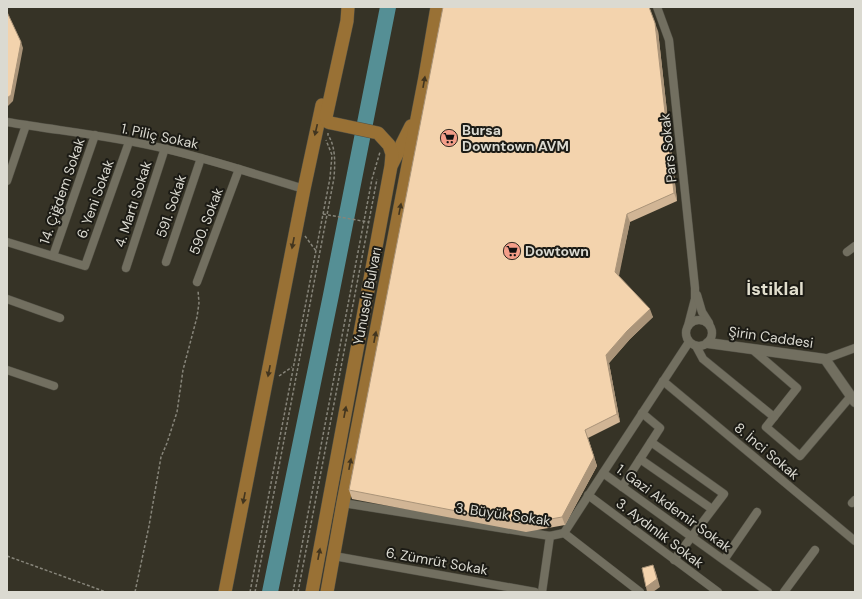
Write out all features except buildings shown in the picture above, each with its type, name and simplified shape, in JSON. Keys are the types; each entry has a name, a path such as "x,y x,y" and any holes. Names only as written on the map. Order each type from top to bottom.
{"main road":[{"path":"339,7 340,21"},
{"path":"225,592 304,189 342,7"},
{"path":"348,7 347,22 326,109 326,117 328,122 381,136 389,145 392,154 391,166"},
{"name":"Yunuseli Bulvarı","path":"327,592 420,108 437,7"},
{"path":"391,166 420,108"},
{"name":"Yunuseli Bulvarı","path":"312,592 391,166"}],"street":[{"name":"Pars Sokak","path":"657,7 670,40 695,288"},
{"name":"1. Piliç Sokak","path":"7,122 95,135 165,148 304,189"},
{"path":"7,180 26,125"},
{"name":"14. Çiğdem Sokak","path":"53,256 95,135"},
{"name":"6. Yeni Sokak","path":"53,256 85,266 129,142"},
{"name":"4. Martı Sokak","path":"126,268 165,148"},
{"name":"591. Sokak","path":"166,262 201,158"},
{"name":"590. Sokak","path":"197,282 239,169"},
{"path":"7,242 53,256"},
{"path":"847,252 855,246"},
{"path":"693,344 700,346 708,343 712,336 712,328 702,312 695,288"},
{"path":"695,288 695,300 686,334 703,359 774,417"},
{"path":"7,299 60,318"},
{"path":"688,326 690,323 698,320 706,321 709,324"},
{"name":"Şirin Caddesi","path":"708,343 825,359 853,399"},
{"path":"603,473 663,381 693,344"},
{"path":"825,359 855,348"},
{"path":"753,350 797,388 766,427 800,456 853,399"},
{"path":"7,370 54,386"},
{"name":"8. İnci Sokak","path":"663,381 855,541"},
{"path":"622,486 660,428 642,413"},
{"path":"651,442 724,494 674,560"},
{"path":"640,459 712,509"},
{"name":"1. Gazi Akdemir Sokak","path":"564,533 603,473 768,592"},
{"name":"3. Aydınlık Sokak","path":"588,495 718,592"},
{"name":"3. Büyük Sokak","path":"343,503 550,536 564,533 640,592"},
{"path":"724,560 757,512"},
{"path":"542,592 550,536"},
{"path":"784,592 815,550"},
{"name":"6. Zümrüt Sokak","path":"334,556 535,592"}],"path":[{"path":"250,592 332,167 332,155 326,139 336,124"},
{"path":"255,592 334,178 335,164 332,141 328,135 336,124"},
{"path":"294,592 381,136"},
{"path":"323,214 360,221"},
{"path":"298,592 368,222"},
{"path":"135,592 148,533 161,457 167,444 177,412 183,370 197,317 199,302 197,282"},
{"path":"7,556 106,592"}],"waterway":[{"path":"270,592 388,7"}],"place":[{"name":"Bursa Downtown AVM","path":"449,138"},
{"name":"Dowtown","path":"512,251"}],"district":[{"name":"İstiklal","path":"775,289"}]}
